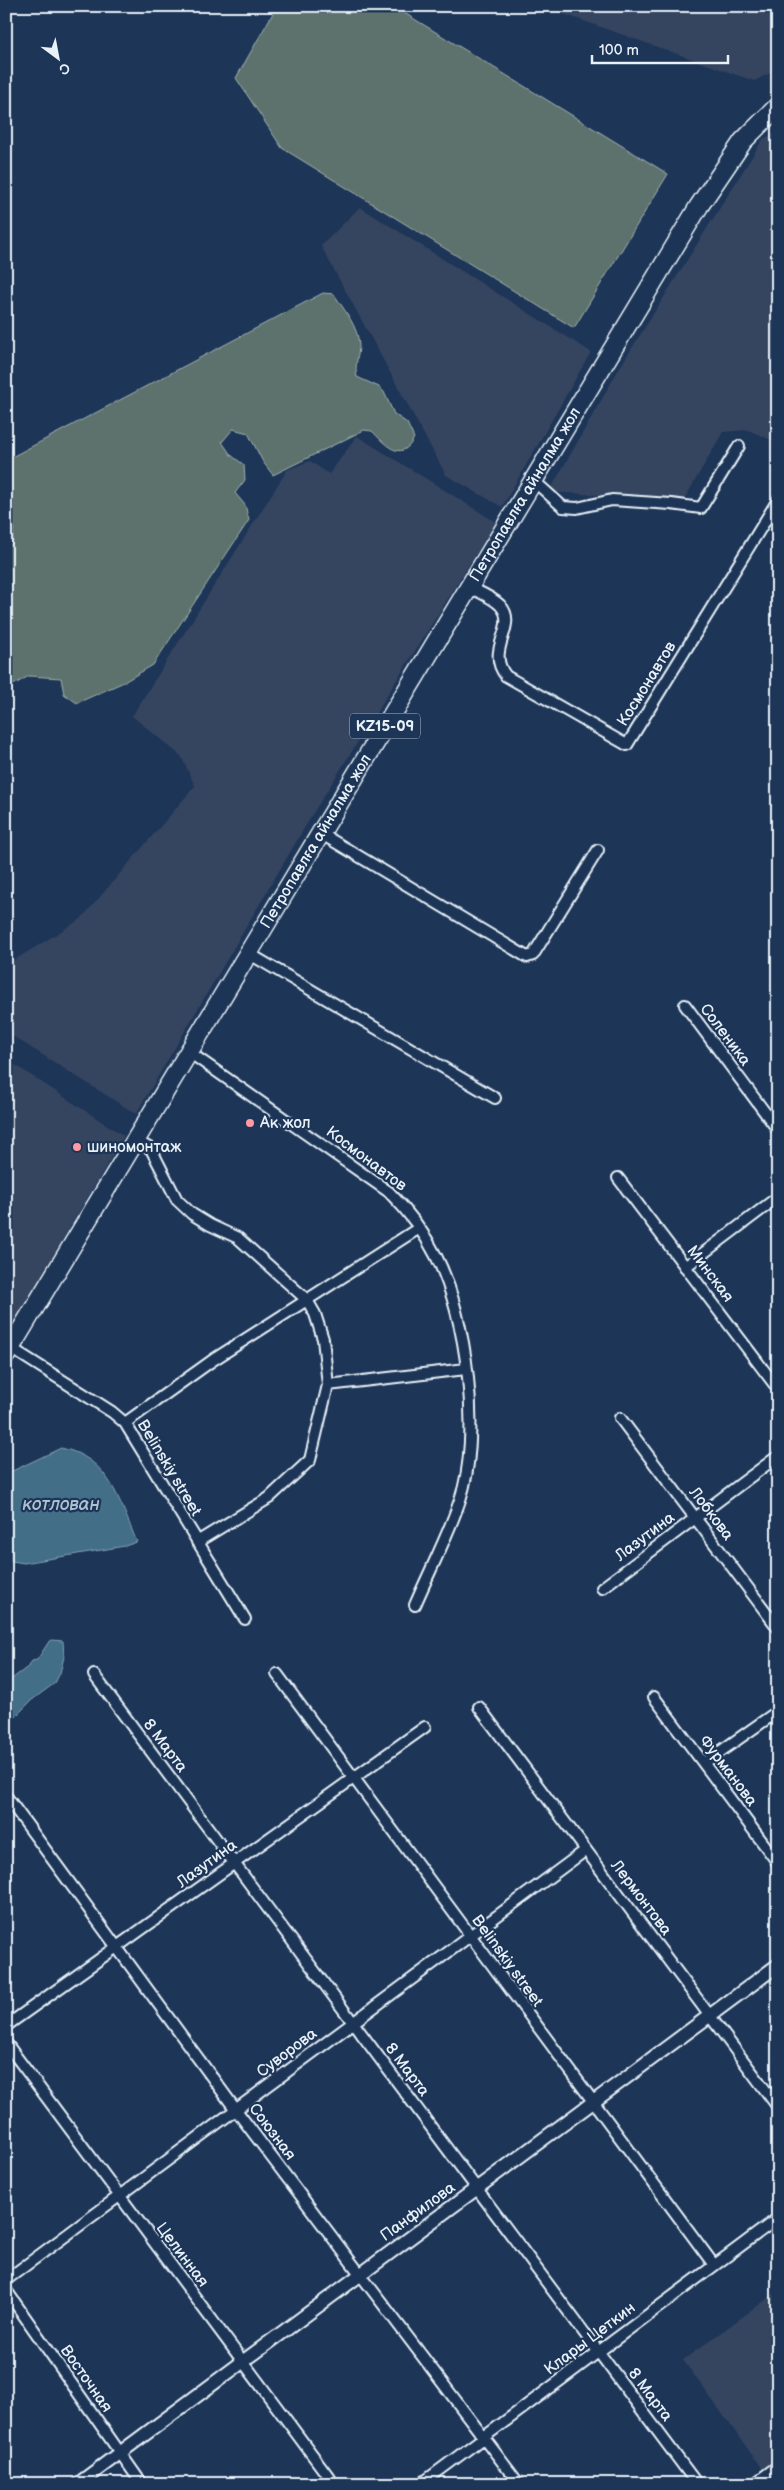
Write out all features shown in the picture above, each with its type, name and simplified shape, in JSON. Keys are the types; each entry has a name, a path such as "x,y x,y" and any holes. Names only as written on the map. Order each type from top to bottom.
{"highway":[{"name":"Петропавлға айналма жол","path":"9,1351 699,206 744,141 778,106"}],"street":[{"path":"533,480 563,507 577,508 612,500 701,508 739,446"},
{"name":"Космонавтов","path":"469,587 496,602 506,616 508,622 498,651 499,665 506,676 627,745 778,500"},
{"path":"320,833 527,957 533,955 598,850"},
{"path":"248,953 495,1098"},
{"name":"Соленика","path":"685,1005 778,1130"},
{"name":"Космонавтов","path":"189,1052 389,1192 406,1209 419,1228 436,1256 450,1288 466,1369 471,1410 467,1464 460,1499 415,1605"},
{"path":"136,1141 151,1149 177,1200 192,1214 238,1238 306,1300 315,1314 322,1333 328,1385 314,1450 304,1467 269,1498 197,1542"},
{"name":"Минская","path":"618,1178 778,1389"},
{"path":"685,1267 778,1197"},
{"path":"125,1423 213,1360 419,1228"},
{"name":"Belinskiy street","path":"9,1351 112,1412 125,1423 245,1619"},
{"path":"328,1385 466,1369"},
{"name":"Лобкова","path":"620,1418 778,1628"},
{"name":"Лазутина","path":"602,1588 778,1456"},
{"name":"Belinskiy street","path":"277,1674 714,2265"},
{"name":"8 Марта","path":"94,1675 697,2484"},
{"name":"Фурманова","path":"654,1697 778,1863"},
{"name":"Лермонтова","path":"479,1707 778,2108"},
{"path":"704,1763 778,1711"},
{"name":"Лазутина","path":"6,2026 425,1727"},
{"name":"Союзная","path":"6,1796 236,2110 519,2484"},
{"name":"Суворова","path":"6,2280 586,1850"},
{"name":"Панфилова","path":"78,2484 778,1966"},
{"name":"Целинная","path":"6,2043 334,2484"},
{"name":"Клары Цеткин","path":"421,2484 778,2218"},
{"name":"Восточная","path":"6,2290 142,2484"},
{"path":"754,2484 778,2466"}],"shaded area":[{"path":"541,6 778,6 778,69 754,81"},
{"path":"778,131 778,443 748,430 723,432 684,500 549,492 620,367 763,139"},
{"path":"360,207 591,352 502,507 446,475 321,246"},
{"path":"357,436 496,522 315,810 136,1114 6,1032 6,965 81,919 195,786 181,756 132,716 287,470 310,461 329,474"},
{"path":"6,1059 124,1136 6,1335"},
{"path":"778,2291 778,2466 766,2474 683,2360"}],"green space":[{"path":"277,6 393,6 668,174 574,328 282,148 236,78"},
{"path":"323,293 334,294 356,331 359,345 357,377 379,387 384,392 394,414 407,423 414,438 409,446 398,451 392,449 372,431 364,430 273,475 263,462 248,433 233,429 222,442 231,455 244,465 245,480 235,493 245,505 249,520 153,665 124,682 77,703 64,694 61,678 29,676 6,689 6,623 8,620 6,619 6,550 12,543 14,527 6,526 6,460"}],"water":[{"name":"котлован","path":"61,1448 78,1453 102,1471 118,1497 137,1542 125,1546 24,1563 6,1560 6,1474"},
{"path":"52,1640 63,1641 64,1657 55,1683 32,1700 6,1726 6,1695 9,1681 29,1666 32,1661 37,1660"}],"place":[{"name":"Ак жол","path":"250,1123"},
{"name":"шиномонтаж","path":"77,1147"}]}
